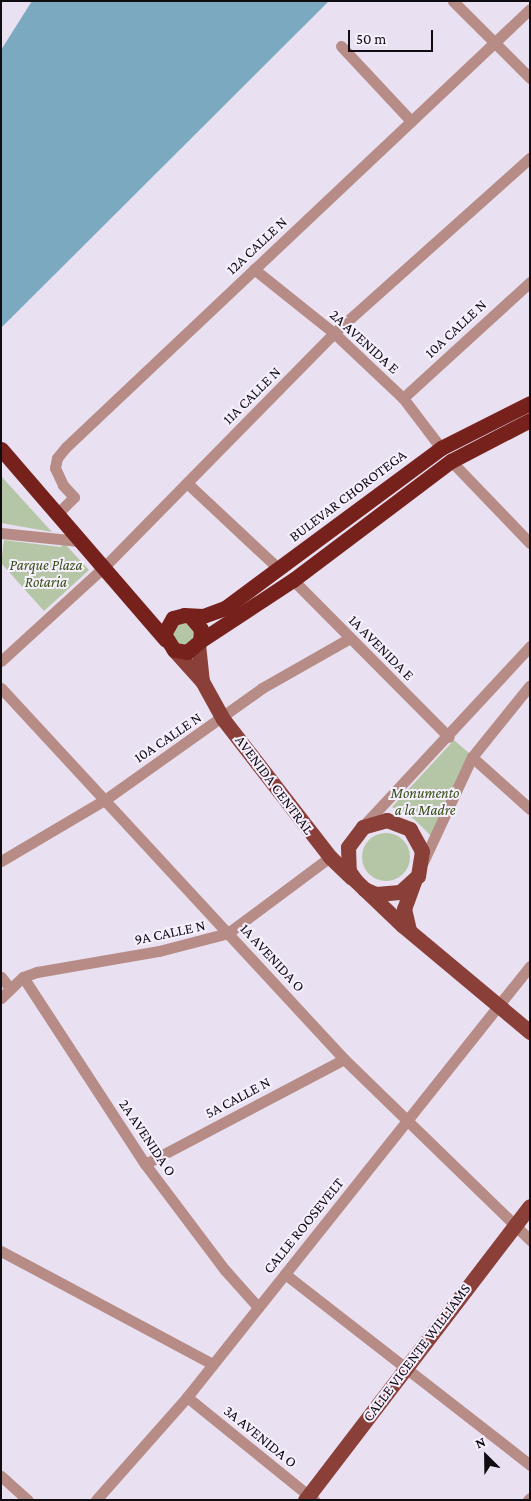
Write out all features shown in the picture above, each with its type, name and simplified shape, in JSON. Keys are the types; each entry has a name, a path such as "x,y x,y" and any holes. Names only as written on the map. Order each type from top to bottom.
{"highway":[{"name":"BULEVAR CHOROTEGA","path":"190,616 215,613 279,569 442,448 530,403"},
{"path":"1,449 170,645 187,652 199,642 293,580 452,461 530,420"},
{"path":"384,491 394,504"},
{"path":"114,580 146,608 172,618 190,616 199,624 199,642"},
{"path":"170,645 165,628 172,618"}],"main road":[{"name":"AVENIDA CENTRAL","path":"199,642 202,681"},
{"name":"AVENIDA CENTRAL","path":"170,645 202,681 223,718 330,857 409,930 498,1007 530,1032"},
{"path":"330,857 358,831 387,820 405,826 418,839 420,870 405,902 409,930"},
{"path":"358,831 347,859 360,885 388,895 405,888 420,870"},
{"name":"CALLE VICENTE WILLIAMS","path":"309,1498 406,1367 530,1206"}],"street":[{"path":"453,1 530,78"},
{"name":"12A CALLE N","path":"57,514 74,497 63,485 55,468 57,458 530,9"},
{"path":"341,46 411,121"},
{"name":"11A CALLE N","path":"1,662 104,567 334,333 530,158"},
{"name":"2A AVENIDA E","path":"254,269 334,333 403,398 442,448"},
{"name":"10A CALLE N","path":"403,398 530,282"},
{"path":"452,461 530,543"},
{"path":"187,483 279,569"},
{"path":"1,533 79,541"},
{"name":"1A AVENIDA E","path":"293,580 449,737"},
{"name":"10A CALLE N","path":"1,860 106,799 223,718 262,688 350,638"},
{"path":"358,831 449,737 530,646"},
{"path":"420,870 472,757 530,685"},
{"name":"1A AVENIDA O","path":"1,688 106,799 344,1059 513,1226 530,1240"},
{"path":"472,757 530,809"},
{"name":"9A CALLE N","path":"1,998 23,977 159,952 228,933 330,857"},
{"name":"CALLE ROOSEVELT","path":"96,1500 188,1397 530,966"},
{"name":"2A AVENIDA O","path":"23,977 145,1164 225,1270 258,1307"},
{"path":"1,978 10,988"},
{"name":"5A CALLE N","path":"145,1164 344,1059"},
{"path":"1,1251 213,1364"},
{"path":"285,1274 530,1465"},
{"name":"3A AVENIDA O","path":"188,1397 309,1498"},
{"path":"1,1476 28,1500"}],"green space":[{"path":"1,476 52,532 1,523"},
{"name":"Parque Plaza Rotaria","path":"4,540 60,547 65,544 89,570 44,611 1,563"},
{"path":"183,620 195,626 191,646 174,645 171,627"},
{"name":"Monumento a la Madre","path":"454,740 469,753 431,836 414,819 392,807"},
{"path":"381,833 391,833 403,840 410,852 410,862 403,874 391,881 381,881 373,877 366,870 362,862 362,852 366,844 373,837"}],"water":[{"path":"32,1 329,1 1,328 1,50"}]}
